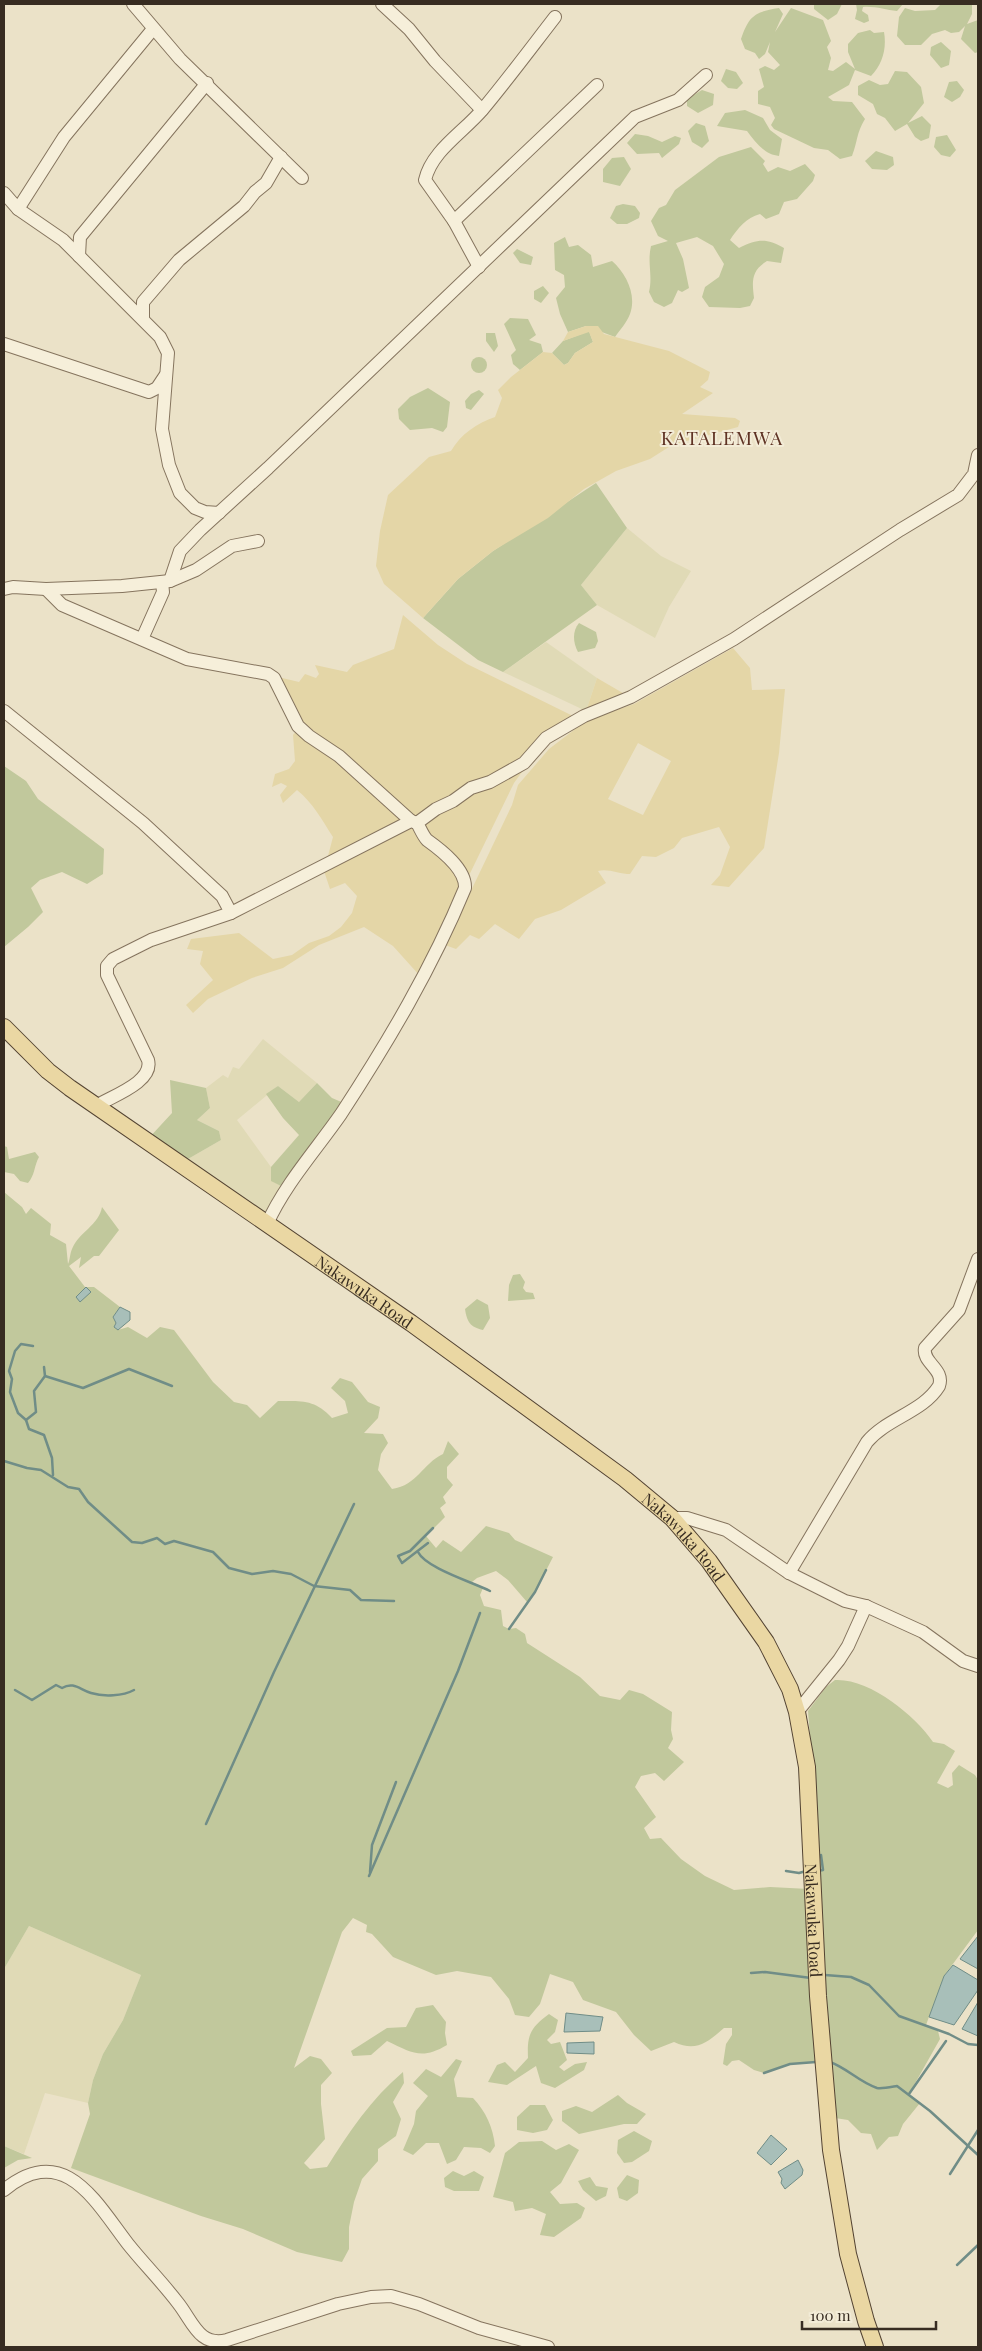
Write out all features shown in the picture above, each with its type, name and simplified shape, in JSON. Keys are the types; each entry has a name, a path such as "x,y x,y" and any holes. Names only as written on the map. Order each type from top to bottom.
{"main road":[{"name":"Nakawuka Road","path":"4,1027 48,1071 96,1106 417,1326 625,1479 672,1518 709,1561 766,1642 790,1689 797,1712 807,1767 818,1996 831,2150 848,2254 866,2320 876,2347"}],"street":[{"path":"133,4 180,59 207,83 302,178"},
{"path":"382,4 409,29 437,64 482,110"},
{"path":"479,267 454,221 425,180 427,170 438,154 482,110 555,17"},
{"path":"18,208 64,137 153,29"},
{"path":"142,639 180,551 203,527 268,468 635,117 678,100 706,75"},
{"path":"63,240 69,241 80,237 207,83"},
{"path":"454,221 597,85"},
{"path":"130,304 137,305 143,302 179,260 244,206 255,192 266,183 281,157"},
{"path":"4,193 18,208 63,240 130,304 160,337 168,353 162,429 169,465 180,493 195,508 219,512"},
{"path":"79,256 80,237"},
{"path":"143,302 143,318"},
{"path":"4,344 149,392 157,388 166,374"},
{"path":"958,495 974,474 978,455"},
{"path":"96,1106 134,1085 145,1076 149,1069 148,1060 107,976 110,962 151,940 231,913 414,822 436,808 453,802 471,788 490,782 524,763 546,738 584,716 630,697 734,639 900,530 978,482"},
{"path":"200,510 204,520 203,527"},
{"path":"4,589 13,587 46,589 122,586 166,582 196,570 232,546 258,541"},
{"path":"46,589 62,605 187,659 268,674 274,678 298,726 339,756 414,822 426,839 437,846 465,881 465,888 407,1010 340,1115 282,1196 267,1224"},
{"path":"4,711 143,823 222,896 231,913"},
{"path":"790,1573 868,1442 886,1425 927,1399 939,1386 940,1374 925,1355 924,1350 928,1343 959,1310 978,1259"},
{"path":"672,1518 688,1518 726,1530 790,1573 845,1600 866,1606 923,1632 963,1661 978,1666"},
{"path":"797,1712 848,1646 866,1606"},
{"path":"4,2190 16,2180 32,2173 49,2171 75,2181 95,2198 107,2212 126,2241 170,2292 200,2334 208,2341 216,2343 227,2340 338,2304 371,2297 391,2296 419,2304 479,2328 548,2347"}],"shaded area":[{"path":"627,528 661,556 691,571 669,607 655,638 597,605 581,585"},
{"path":"546,642 597,678 586,711 503,672"},
{"path":"263,1039 317,1083 299,1102 278,1086 237,1120 271,1167 272,1181 285,1188 265,1218 181,1163 221,1140 219,1131 197,1120 210,1108 206,1088 223,1075 228,1078 233,1067 239,1069"},
{"path":"29,1926 141,1975 123,2020 103,2054 93,2080 88,2103 45,2093 24,2154 4,2146 4,1969"}],"green space":[{"path":"814,4 842,4 837,14 828,20 814,9"},
{"path":"856,4 903,4 897,11 863,7 862,11 868,15 869,21 864,23 855,19"},
{"path":"941,4 972,4 972,14 967,24 978,20 978,52 975,53 961,39 965,26 959,32 951,33 945,30 932,34 921,45 905,45 897,36 899,17 905,8 915,11 935,10"},
{"path":"779,8 783,14 775,32 791,8 823,20 831,41 827,47 831,58 828,70 833,71 846,62 855,69 848,52 848,44 858,33 870,30 874,33 884,32 884,50 881,62 875,72 871,76 855,70 849,85 828,97 833,101 852,102 865,119 852,156 840,159 828,150 814,148 774,129 771,125 775,118 770,107 758,104 758,91 764,87 759,69 765,66 774,70 780,65 768,52 770,42 765,54 759,59 755,53 745,49 741,39 747,25 754,16 764,11"},
{"path":"941,42 951,51 949,65 941,68 930,55 931,47"},
{"path":"726,69 736,72 743,83 737,89 728,88 721,81"},
{"path":"895,71 907,72 921,87 924,103 908,123 922,116 931,125 929,138 921,141 915,137 907,124 895,131 885,118 877,114 873,104 858,95 858,86 869,80 880,85 888,84"},
{"path":"957,81 964,90 960,97 952,102 944,97 949,82"},
{"path":"702,90 714,94 713,105 698,113 687,106 687,99"},
{"path":"745,110 763,118 770,130 782,139 779,156 765,151 747,131 717,126 725,113"},
{"path":"696,123 705,126 709,141 702,148 692,142 688,131"},
{"path":"635,134 648,136 662,142 675,136 681,138 679,144 662,158 659,153 637,154 627,143"},
{"path":"947,135 956,150 950,157 941,155 934,147 936,137"},
{"path":"751,147 765,161 763,164 768,172 778,167 790,171 805,164 815,175 813,181 797,199 784,202 779,214 766,219 760,214 751,218 739,228 730,240 739,248 757,241 767,241 778,245 784,248 781,263 767,261 755,273 754,298 750,306 740,308 709,307 702,297 705,287 719,277 724,264 713,246 697,237 676,243 683,259 689,288 682,292 678,290 672,303 664,307 654,302 649,292 651,246 668,241 658,236 651,221 659,208 666,205 675,190 719,157"},
{"path":"876,151 893,157 894,165 887,170 872,169 865,161"},
{"path":"624,157 631,169 620,186 603,182 603,169 612,158"},
{"path":"623,204 635,206 640,213 639,218 627,224 617,224 610,218 616,206"},
{"path":"565,237 569,247 578,245 591,255 593,267 612,261 626,278 631,292 632,307 627,320 615,337 586,326 568,332 560,314 556,298 565,287 564,275 555,270 554,243"},
{"path":"517,249 533,257 531,265 520,263 513,253"},
{"path":"543,286 549,293 541,303 534,299 534,291"},
{"path":"510,318 528,319 536,335 529,340 541,344 543,352 520,370 513,364 511,355 516,350 504,324"},
{"path":"589,331 593,342 575,353 568,363 564,365 552,353 563,341"},
{"path":"486,333 495,333 498,346 494,352 486,341"},
{"path":"476,357 482,357 487,362 485,371 476,373 471,368 471,362"},
{"path":"428,388 450,402 447,427 443,432 432,428 410,430 399,419 398,409 410,397"},
{"path":"479,390 484,394 471,410 466,408 465,401 471,394"},
{"path":"596,483 627,528 581,585 597,605 503,672 478,660 423,618 458,579 493,551"},
{"path":"579,623 596,632 598,641 595,648 578,652 574,637"},
{"path":"4,766 26,781 38,799 104,849 103,874 87,884 62,872 40,880 31,888 43,912 4,947"},
{"path":"170,1080 206,1088 210,1108 197,1120 219,1131 221,1140 181,1163 148,1139 172,1113"},
{"path":"317,1083 332,1098 346,1104 285,1188 271,1181 271,1167 299,1135 283,1118 266,1094 278,1086 299,1102"},
{"path":"4,1146 7,1147 9,1159 35,1152 39,1157 28,1183 20,1181 14,1174 4,1172"},
{"path":"4,1192 22,1207 26,1214 31,1208 51,1224 50,1235 66,1244 68,1264 75,1243 97,1219 102,1207 119,1230 99,1256 94,1256 79,1268 81,1257 69,1266 85,1287 94,1287 120,1307 113,1317 116,1323 114,1327 118,1330 128,1327 147,1338 160,1327 174,1330 213,1382 234,1402 247,1405 260,1418 278,1401 301,1401 314,1404 332,1418 348,1413 345,1401 331,1388 340,1378 352,1382 368,1402 380,1407 378,1418 364,1433 383,1434 388,1443 381,1454 378,1470 392,1489 401,1487 414,1479 430,1463 443,1454 448,1441 459,1454 447,1467 447,1478 453,1485 443,1497 446,1503 440,1508 445,1517 426,1536 436,1548 443,1540 461,1552 486,1526 509,1533 515,1540 553,1557 535,1592 527,1602 508,1580 496,1571 477,1578 472,1582 483,1588 480,1595 484,1606 501,1610 503,1626 509,1629 516,1628 525,1634 527,1643 580,1677 600,1696 620,1700 629,1690 643,1694 672,1712 671,1730 673,1739 668,1748 684,1762 664,1781 655,1773 641,1776 635,1787 656,1817 644,1828 650,1839 661,1838 681,1859 705,1876 734,1890 770,1887 809,1889 816,2062 790,2064 764,2073 754,2070 739,2060 732,2061 727,2066 723,2064 726,2044 732,2035 732,2028 724,2028 707,2042 695,2046 674,2042 651,2051 634,2035 616,2012 583,2000 573,1982 550,1974 540,2004 529,2017 515,2015 509,1999 491,1977 457,1971 436,1975 393,1957 372,1934 366,1932 367,1925 353,1918 342,1932 294,2068 310,2056 321,2059 332,2073 321,2085 325,2139 304,2163 310,2169 327,2167 352,2129 371,2105 391,2082 403,2072 404,2083 393,2102 401,2119 396,2136 378,2149 378,2161 362,2179 354,2202 349,2227 349,2249 342,2262 297,2252 243,2229 201,2216 71,2168 90,2114 88,2103 93,2080 103,2054 123,2020 141,1975 29,1926 4,1969"},
{"path":"520,1274 525,1282 523,1288 526,1292 533,1293 535,1299 508,1301 509,1285 513,1275"},
{"path":"477,1299 488,1305 490,1318 483,1330 475,1327 468,1321 465,1309"},
{"path":"835,1680 862,1685 890,1700 915,1721 933,1742 944,1744 955,1751 937,1783 948,1788 953,1785 952,1773 959,1765 975,1775 978,1780 978,1930 944,1976 926,2025 938,2031 940,2039 909,2094 920,2103 903,2124 898,2136 889,2137 877,2150 871,2134 861,2133 848,2120 835,2118 825,2001 818,1839 808,1711 826,1687"},
{"path":"433,2005 446,2022 447,2045 431,2052 417,2053 387,2041 371,2055 353,2056 351,2051 387,2028 406,2027 416,2008"},
{"path":"549,2014 558,2020 555,2032 547,2040 551,2044 560,2042 567,2060 559,2067 564,2071 575,2064 587,2062 584,2070 555,2088 541,2083 536,2066 507,2085 488,2082 497,2065 505,2062 515,2072 528,2058 528,2043 531,2033"},
{"path":"456,2059 462,2061 454,2079 457,2097 473,2098 478,2103 491,2126 495,2146 490,2153 481,2148 464,2147 456,2160 447,2164 439,2143 426,2143 413,2155 403,2150 414,2124 416,2111 428,2096 413,2083 426,2069 441,2077"},
{"path":"618,2095 627,2103 646,2114 637,2124 624,2124 579,2134 562,2121 562,2111 576,2106 592,2112"},
{"path":"530,2105 545,2105 553,2120 547,2130 533,2133 517,2130 517,2117"},
{"path":"634,2131 652,2141 649,2151 632,2162 624,2163 617,2153 618,2140"},
{"path":"542,2141 556,2150 569,2144 579,2150 561,2183 550,2192 560,2204 577,2203 585,2208 581,2218 554,2237 540,2235 546,2214 532,2208 515,2211 513,2202 493,2197 505,2153 519,2142"},
{"path":"4,2146 32,2158 18,2160 4,2168"},
{"path":"453,2171 464,2176 474,2171 484,2177 479,2191 454,2191 445,2187 444,2178"},
{"path":"627,2175 639,2180 638,2193 627,2201 619,2198 617,2188"},
{"path":"590,2177 596,2186 608,2188 606,2196 596,2201 583,2190 578,2181"}],"sand":[{"path":"586,326 598,326 604,334 669,351 710,372 708,380 700,387 713,393 682,414 735,418 740,421 738,427 672,445 650,459 616,471 584,489 548,518 493,551 458,579 423,618 384,584 376,566 380,531 388,495 429,457 451,451 470,430 482,422 495,417 502,398 498,390 511,377 543,352 552,353 564,365 568,363 575,353 593,342 589,332 563,341 568,332"},
{"path":"403,615 438,645 467,664 571,715 571,721 542,744 514,783 420,976 393,946 364,927 319,945 283,968 252,978 208,999 193,1013 186,1005 213,980 200,964 203,951 187,949 191,939 239,933 273,959 292,955 309,943 329,936 341,927 352,913 357,896 345,883 330,889 324,871 333,837 325,824 313,806 297,790 283,803 280,795 287,786 281,783 272,787 275,774 289,769 295,761 293,735 297,730 278,677 299,682 305,674 316,678 319,674 315,665 347,672 353,665 394,649"},
{"path":"733,648 750,668 752,690 785,689 779,753 764,848 729,887 711,885 720,875 730,847 719,827 682,838 674,848 656,857 642,856 630,874 605,870 598,871 606,883 561,910 535,919 519,939 495,924 479,939 470,935 456,949 445,945 512,805 518,785 549,749 587,720 634,704","holes":["638,743 671,761 643,815 608,799"]},
{"path":"597,678 628,696 586,711"}],"water":[{"path":"86,1287 91,1292 80,1302 76,1297"},
{"path":"120,1307 130,1312 130,1320 118,1330 114,1327 116,1323 113,1317"},
{"path":"978,1936 978,1969 960,1959"},
{"path":"953,1965 978,1980 978,1990 954,2025 929,2017 944,1976"},
{"path":"978,2002 978,2036 962,2029"},
{"path":"566,2013 603,2017 600,2031 564,2032"},
{"path":"594,2042 594,2054 567,2053 567,2043"},
{"path":"771,2135 787,2149 771,2165 757,2153"},
{"path":"798,2160 803,2170 802,2175 785,2189 778,2172"}],"waterway":[{"path":"355,1294 365,1301"},
{"path":"26,1420 18,1413 10,1392 12,1379 9,1371 15,1351 21,1344 33,1346"},
{"path":"44,1367 45,1376 34,1391 36,1412 26,1420 29,1429 44,1435 52,1458 53,1475"},
{"path":"45,1376 83,1388 129,1369 172,1386"},
{"path":"4,1461 41,1470 68,1487 79,1489 88,1502 132,1542 142,1543 157,1538 165,1544 174,1541 213,1552 229,1568 252,1574 273,1571 291,1574 314,1586 350,1590 361,1600 394,1601"},
{"path":"206,1824 274,1672 354,1504"},
{"path":"428,1543 402,1563 398,1556 410,1551 433,1528"},
{"path":"418,1552 430,1564 490,1591"},
{"path":"509,1629 535,1592 546,1570"},
{"path":"369,1876 458,1671 480,1613"},
{"path":"15,1690 32,1700 56,1685 62,1688 70,1685 102,1695 119,1695 134,1690"},
{"path":"370,1872 372,1845 396,1782"},
{"path":"818,1871 823,1870 821,1855"},
{"path":"786,1871 799,1873 806,1871"},
{"path":"751,1973 765,1972 811,1978"},
{"path":"825,1975 851,1977 869,1985 899,2016 949,2034 968,2044 978,2045"},
{"path":"909,2094 946,2041"},
{"path":"764,2073 790,2064 816,2062"},
{"path":"830,2062 877,2088 897,2086 930,2111 978,2155"},
{"path":"950,2174 978,2130"},
{"path":"957,2265 978,2245"}],"district":[{"name":"KATALEMWA","path":"722,437"}]}
